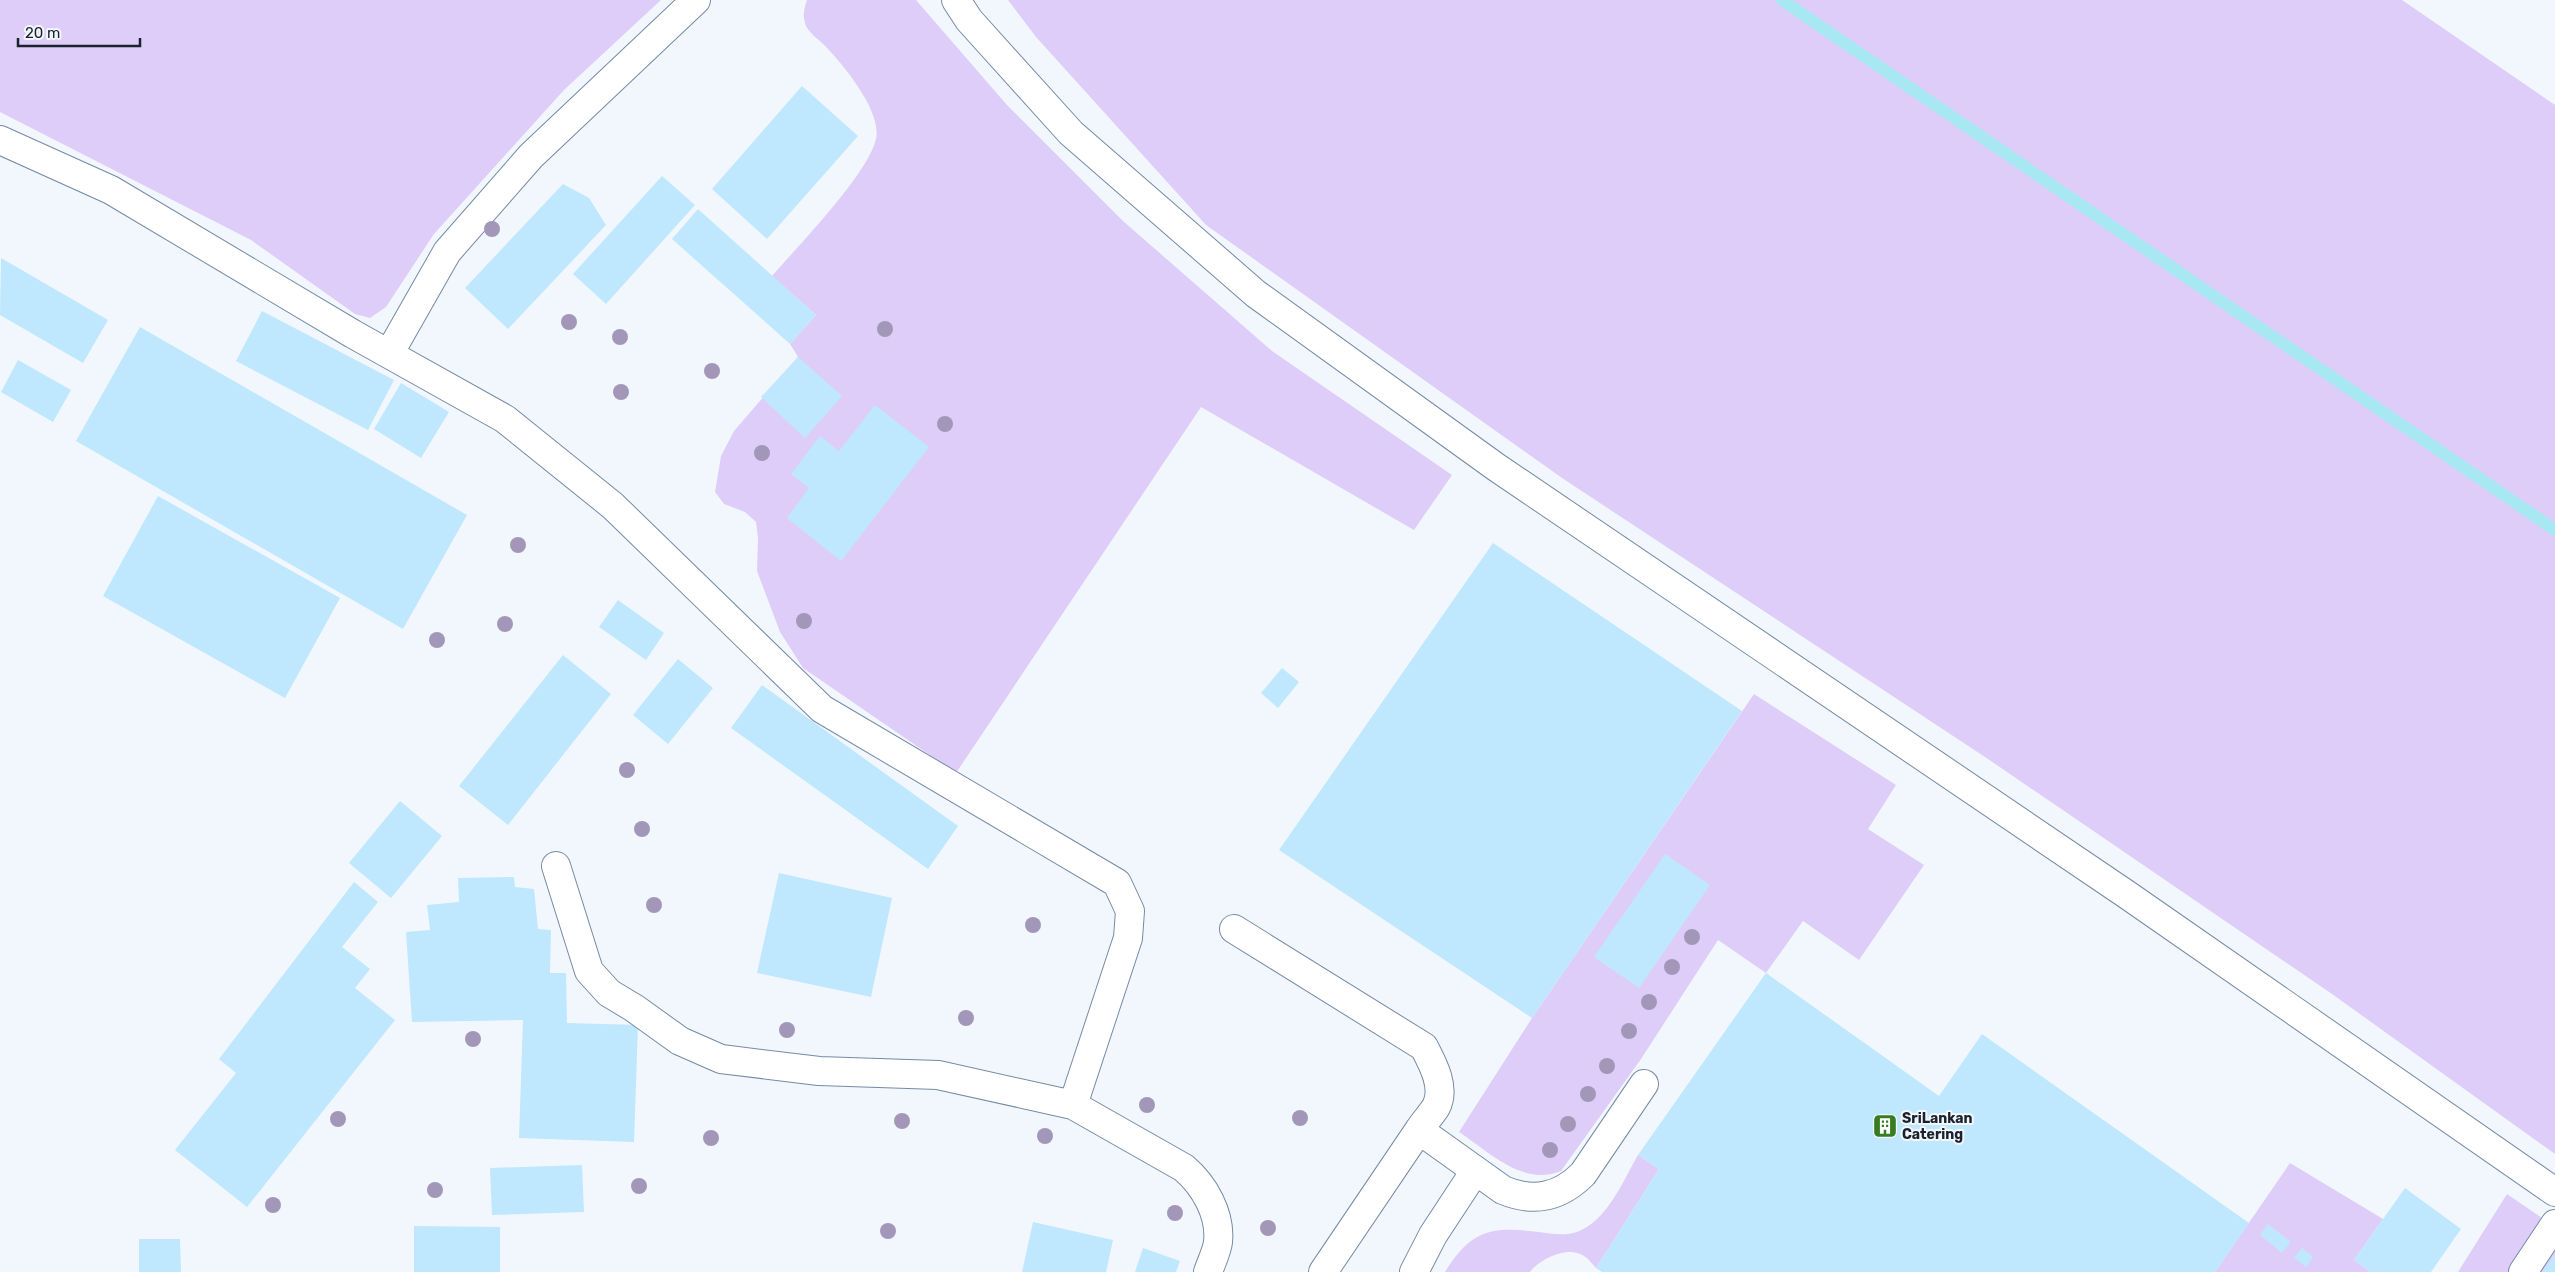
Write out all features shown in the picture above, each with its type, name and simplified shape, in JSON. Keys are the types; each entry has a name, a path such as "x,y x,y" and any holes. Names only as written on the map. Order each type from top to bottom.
{"lane":[{"path":"389,354 447,252 531,156 696,0"},
{"path":"956,0 969,20 1071,133 1256,294 1504,473 2126,894 2555,1192"},
{"path":"0,140 111,190 389,354 505,419 613,506 822,709 1117,883 1130,910 1128,938 1074,1105"},
{"path":"556,866 589,971 609,993 634,1008 680,1041 721,1059 819,1071 938,1075 1074,1105 1184,1168 1199,1181 1210,1202 1216,1222 1218,1242 1208,1272"},
{"path":"1234,930 1424,1048 1434,1065 1439,1091 1437,1106 1324,1272"},
{"path":"1419,1130 1503,1190 1516,1196 1544,1197 1557,1193 1572,1184 1583,1174 1644,1084"},
{"path":"1414,1272 1433,1235 1475,1171"},
{"path":"2522,1272 2555,1224"}],"shaded area":[{"path":"0,0 661,0 564,90 434,234 386,307 370,318 355,314 251,240 0,112"},
{"path":"807,0 916,0 1007,105 1123,221 1272,351 1452,475 1414,530 1201,407 956,773 803,668 780,632 757,571 758,538 756,522 745,512 724,504 715,492 721,456 734,431 798,357 790,344 816,315 772,276 846,190 870,154 876,139 873,116 861,90 835,56 806,26 804,13"},
{"path":"1008,0 2402,0 2555,105 2555,1154 2332,994 1988,759 1562,478 1206,225 1036,37"},
{"path":"1754,694 1896,785 1868,829 1924,865 1859,960 1803,921 1766,973 1718,940 1641,1059 1561,1171 1547,1175 1534,1174 1520,1171 1507,1165 1459,1132 1532,1018"},
{"path":"1638,1155 1659,1169 1596,1268 1584,1256 1570,1252 1547,1258 1530,1272 1445,1272 1464,1247 1484,1234 1495,1231 1522,1230 1568,1234 1588,1227 1606,1210"},
{"path":"2290,1163 2383,1219 2354,1260 2371,1272 2215,1272"},
{"path":"2507,1194 2555,1227 2555,1272 2458,1272"}],"building":[{"path":"802,86 858,136 767,239 712,189"},
{"path":"662,176 695,205 606,304 573,274"},
{"path":"563,184 589,198 606,225 508,329 465,288"},
{"path":"698,209 816,315 790,344 672,239"},
{"path":"1,258 108,320 83,363 0,315"},
{"path":"262,311 394,380 368,430 236,361"},
{"path":"140,327 467,515 403,629 76,441"},
{"path":"798,357 842,396 805,438 761,397"},
{"path":"18,360 71,390 53,422 1,392"},
{"path":"401,383 449,412 421,458 374,429"},
{"path":"875,405 929,447 841,561 787,518 809,488 791,474 820,436 839,451"},
{"path":"158,496 340,598 285,698 103,596"},
{"path":"1493,543 1742,711 1532,1018 1279,850"},
{"path":"618,600 664,633 646,660 599,627"},
{"path":"563,655 611,694 508,825 459,786"},
{"path":"678,659 713,688 668,744 633,715"},
{"path":"1282,668 1299,682 1278,708 1261,693"},
{"path":"762,685 958,826 928,869 731,728"},
{"path":"400,801 442,836 391,898 349,863"},
{"path":"1665,854 1710,885 1639,988 1594,957"},
{"path":"779,873 892,898 871,997 757,973"},
{"path":"514,877 515,887 534,889 538,929 551,930 550,973 566,973 567,1023 638,1025 634,1142 519,1138 523,1020 412,1022 406,932 430,930 427,905 459,902 458,878"},
{"path":"354,882 378,902 342,947 370,969 355,988 395,1020 247,1207 175,1150 236,1073 219,1059"},
{"name":"SriLankan Catering","path":"1766,973 1939,1096 1982,1034 2249,1223 2215,1272 1602,1272 1596,1268 1659,1169 1638,1155"},
{"path":"582,1165 584,1212 492,1215 490,1168"},
{"path":"2405,1188 2461,1229 2431,1272 2371,1272 2354,1260"},
{"path":"1033,1222 1113,1240 1106,1272 1022,1272"},
{"path":"2268,1224 2291,1242 2282,1253 2260,1235"},
{"path":"414,1226 500,1227 500,1272 414,1272"},
{"path":"139,1239 180,1239 181,1272 139,1272"},
{"path":"1143,1248 1180,1261 1176,1272 1135,1272"},
{"path":"2302,1248 2313,1257 2306,1267 2294,1258"},
{"path":"2555,1254 2555,1272 2542,1272"}],"waterway":[{"path":"1782,0 2555,530"}],"place":[{"name":"SriLankan Catering","path":"1885,1126"}]}
